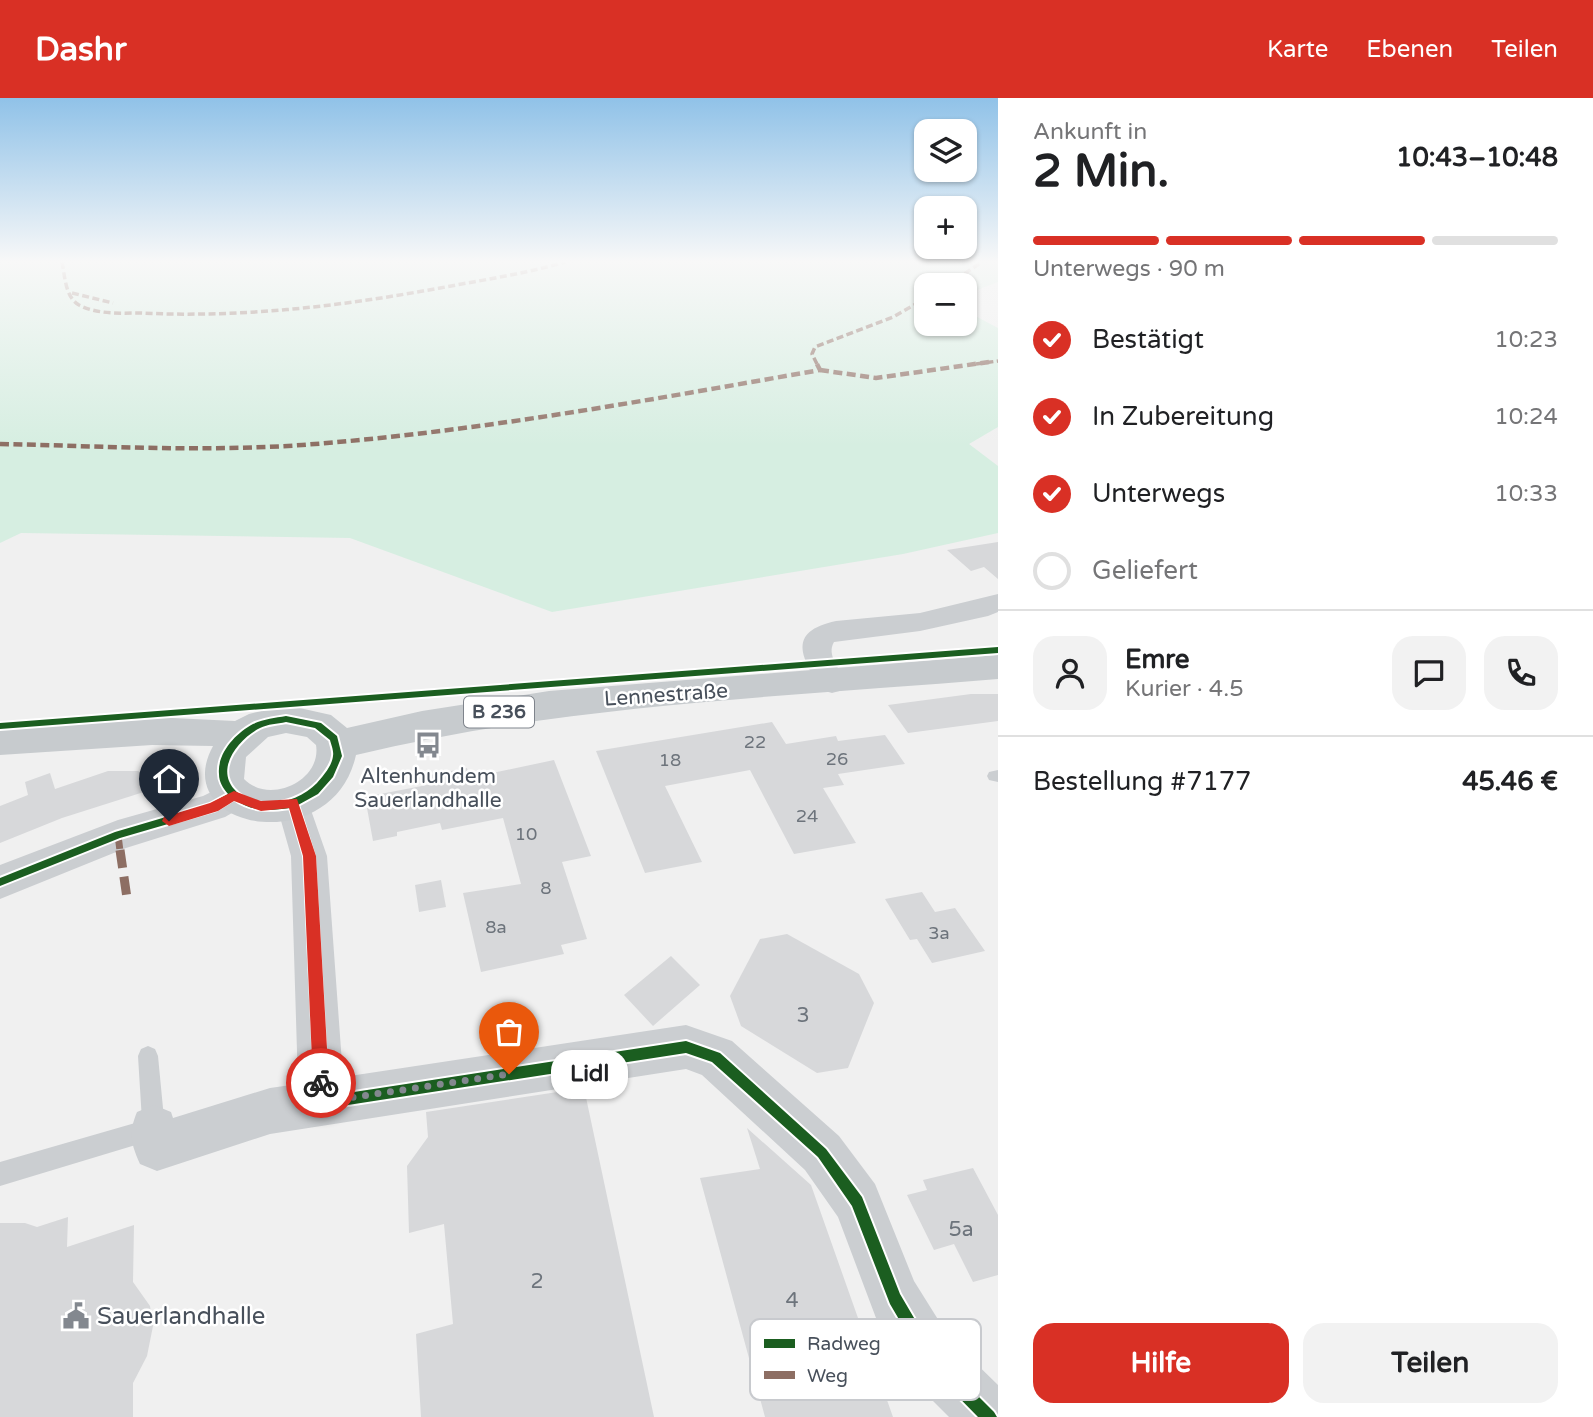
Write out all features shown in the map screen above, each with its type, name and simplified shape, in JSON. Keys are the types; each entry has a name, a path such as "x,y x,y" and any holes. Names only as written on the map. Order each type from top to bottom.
{"main road":[{"name":"Lennestraße","path":"337,745 422,726 549,704 998,667"},
{"path":"303,720 318,725 330,733 337,745 336,765 324,784 293,803 261,806 246,803 234,796 225,785 223,760 230,747 241,736 269,722 303,720"},
{"path":"0,741 177,731 211,731 241,736"}],"street":[{"path":"832,682 819,660 817,643 822,636 834,630 907,626 939,621 998,603"},
{"path":"0,882 118,835 213,807 234,796"},
{"path":"293,803 309,856 322,1102"},
{"path":"154,1129 157,1147 270,1111 686,1047 716,1057 822,1153 841,1175 857,1202 895,1299 907,1319"},
{"path":"972,1400 989,1417"}],"lane":[{"path":"0,1174 154,1129 148,1056"}],"green space":[{"path":"0,324 914,324 914,336 977,336 977,324 990,324 998,328 998,427 969,444 998,466 998,533 903,554 552,612 350,538 21,533 0,543"}],"building":[{"path":"998,542 998,579 984,567 971,571 947,550"},
{"path":"971,694 998,694 998,721 908,733 888,705"},
{"path":"772,722 786,744 836,736 838,741 885,735 905,764 838,774 844,785 823,788 856,843 794,854 750,770 665,786 702,862 645,873 596,751"},
{"path":"554,760 591,856 562,862 587,939 561,945 564,954 481,972 463,893 521,884 503,818 442,830 440,823 397,832 397,836 373,841 365,797 432,784 430,775 467,768 469,778"},
{"path":"108,771 138,771 169,784 62,818 0,843 0,806 28,795 25,782 50,773 55,789"},
{"path":"441,880 446,907 419,912 415,885"},
{"path":"922,892 935,912 955,908 985,951 932,963 917,939 910,940 885,899"},
{"path":"787,934 859,974 874,1003 848,1068 817,1073 741,1026 730,996 760,939"},
{"path":"671,956 700,985 653,1026 624,995"},
{"path":"584,1088 654,1417 421,1417 416,1334 453,1324 444,1224 409,1233 407,1166 428,1137 426,1112"},
{"path":"747,1128 811,1185 858,1319 750,1319 750,1362 700,1178 760,1169"},
{"path":"973,1168 998,1215 998,1275 973,1282 954,1244 934,1250 907,1195 927,1190 923,1180"},
{"name":"Sauerlandhalle","path":"68,1217 67,1247 134,1225 133,1282 150,1306 153,1326 147,1356 133,1383 133,1417 0,1417 0,1223 25,1223 37,1227"},
{"path":"760,1400 887,1400 893,1417 765,1417"}],"marked path":[{"path":"0,444 178,448 301,445 549,418 820,370 812,354 815,347 876,324"},
{"path":"820,370 876,378 998,361"},
{"path":"118,835 127,898"}],"cycle path":[{"path":"0,726 998,650"},
{"path":"286,719 318,725 334,738 338,756 330,775 315,791 293,804 269,808 243,801 225,784 224,762 229,752 235,742 255,727 286,719"},
{"path":"0,882 118,835 213,807 234,795"},
{"path":"293,803 309,856 322,1103 686,1047 716,1057 822,1153 857,1202 895,1299 907,1319"},
{"path":"972,1400 989,1417"}],"way so far":[{"path":"321,1083 322,1102 509,1074"}],"place":[{"name":"Altenhundem Sauerlandhalle","path":"428,745"},
{"name":"Lidl","path":"509,1074"},
{"name":"Sauerlandhalle","path":"76,1316"}],"route":[{"path":"169,821 213,807 234,796 246,803 261,806 293,803 309,856 321,1083"}]}
